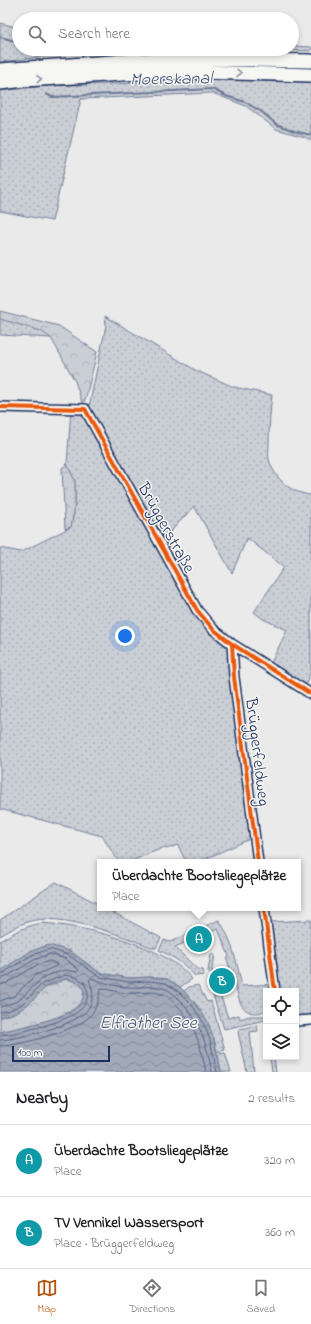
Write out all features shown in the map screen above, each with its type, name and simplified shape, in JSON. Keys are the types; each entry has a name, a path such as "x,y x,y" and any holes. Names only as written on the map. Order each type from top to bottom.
{"highway":[{"path":"0,70 139,60 311,60"},
{"path":"0,83 24,80 140,73 201,72 311,75"}],"street":[{"name":"Brüggerstraße","path":"0,407 85,409 198,610 213,629 232,644 311,694"},
{"name":"Brüggerfeldweg","path":"232,644 234,677 258,859"},
{"path":"264,911 275,988"},
{"path":"299,1021 311,1020"}],"green space":[{"path":"0,23 12,26 12,56 50,56 0,62"},
{"path":"299,46 311,47 311,51 299,51"},
{"path":"230,80 311,82 311,140 276,129 246,106 212,93 81,99 52,221 0,211 0,91 45,86"},
{"path":"0,311 59,326 97,352 83,405 75,381 51,338 41,331 0,319"},
{"path":"105,316 197,371 234,387 272,395 269,453 271,466 284,484 304,494 311,495 311,671 305,686 270,665 287,630 263,619 254,612 284,567 247,538 232,573 194,506 161,542 89,407 106,325"},
{"path":"0,318 42,331 51,338 0,335"},
{"path":"71,410 81,413 90,422 195,612 230,645 252,838 205,859 185,859 178,845 166,849 165,847 136,859 117,859 102,836 0,809 0,548 21,552 71,527 75,506 75,481 67,464"},
{"path":"67,464 75,481 75,506 71,527 65,529 62,468"},
{"path":"56,882 97,903 97,911 111,911 161,938 156,948 153,948 91,926 73,922 40,919 17,926 0,936 0,920"},
{"path":"219,920 231,943 242,986 272,984 273,988 263,988 263,1012 254,1013 248,1011 242,1006 227,959 229,956 218,929 175,947 197,969 203,970 204,975 195,976 178,961 159,950 164,940 170,942"},
{"path":"311,920 311,1016 299,1016 299,988 278,988 270,922"},
{"path":"42,923 80,928 123,939 164,956 180,967 192,979 180,987 167,979 150,977 129,978 100,973 70,951 0,971 0,941 20,930"},
{"path":"213,953 215,956 212,969 213,973 209,973 208,971 211,954"},
{"path":"66,979 82,986 84,992 82,1001 75,1008 50,1020 0,1032 0,1017 12,1014 23,1008 44,988"},
{"path":"198,985 207,1002 211,1001 225,1050 217,1052 214,1039 184,991 189,987"},
{"path":"218,988 228,1018 239,1015 240,1019 250,1016 263,1016 263,1021 224,1029 212,992 214,989"},
{"path":"257,1025 258,1031 250,1032 254,1072 247,1072 238,1032 240,1029"},
{"path":"225,1053 231,1072 221,1072 218,1054"},
{"path":"270,1060 274,1060 276,1072 272,1072"}],"water":[{"name":"Elfrather See","path":"49,945 70,951 100,973 129,978 150,977 167,979 180,987 195,1003 207,1020 214,1039 221,1072 0,1072 0,1032 36,1024 70,1012 78,1006 83,998 84,993 81,985 72,980 65,979 46,987 20,1010 0,1017 0,971 31,951"}],"waterway":[{"name":"Moerskanal","path":"0,37 12,40"},
{"name":"Moerskanal","path":"46,94 52,97 212,89 226,96 245,102 262,112 276,124 294,131 311,135"}],"cycle path":[{"path":"0,407 85,409 197,610 213,629 232,644 311,694"},
{"path":"232,644 234,677 258,859"},
{"path":"264,911 275,988"}],"place":[{"name":"Überdachte Bootsliegeplätze","path":"199,939"},
{"name":"TV Vennikel Wassersport","path":"222,981"}]}
